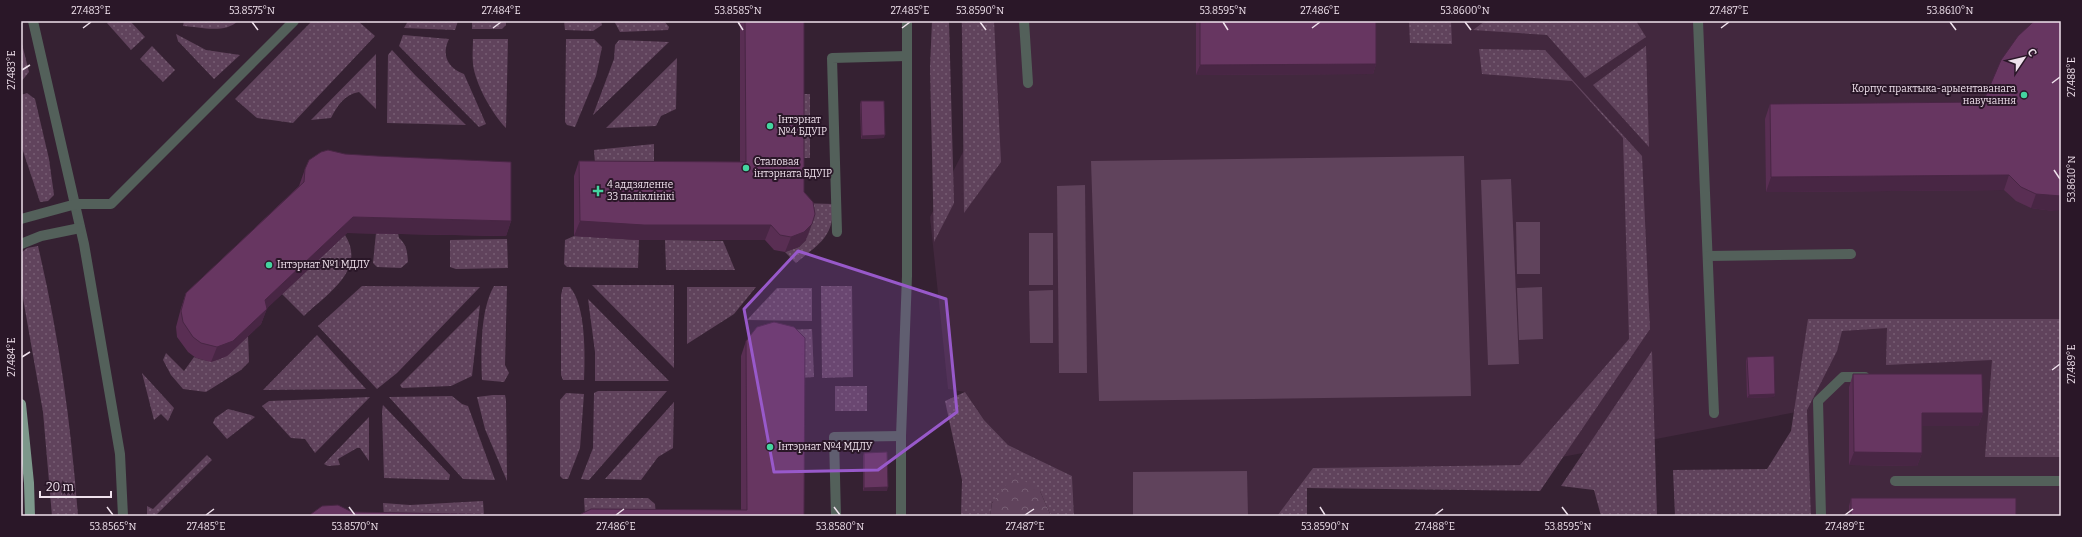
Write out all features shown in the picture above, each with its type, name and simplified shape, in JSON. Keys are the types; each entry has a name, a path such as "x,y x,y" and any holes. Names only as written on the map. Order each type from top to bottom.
{"main road":[{"path":"21,404 29,484 30,516"}],"lane":[{"path":"33,21 76,204 103,349 120,454 124,516"},
{"path":"21,219 76,204 111,204 294,21"},
{"path":"901,516 901,436 907,276 907,21"},
{"path":"1024,21 1028,83"},
{"path":"1698,21 1714,412"},
{"path":"837,232 832,58 907,56"},
{"path":"21,244 41,236 80,228"},
{"path":"1708,256 1851,254"},
{"path":"1821,516 1818,402 1843,378 1879,377"},
{"path":"836,516 834,437 901,436"},
{"path":"1895,481 2061,481"}],"highlighted area":[{"path":"798,251 946,299 957,412 878,470 774,472 744,309"}],"shaded area":[{"path":"961,21 2061,21 2061,516 1811,516 1807,410 1520,465 1313,468 1277,516 1074,516 1072,476 1008,445 984,420 965,392 948,389 930,217 967,144"}],"green space":[{"path":"109,21 130,21 145,37 131,50 107,23"},
{"path":"184,21 238,21 233,25 219,29 212,29 183,26"},
{"path":"312,21 358,21 375,36 293,123 257,118 235,99"},
{"path":"408,21 458,21 455,30 404,28"},
{"path":"472,21 506,21 506,25 502,29 472,29"},
{"path":"564,21 601,21 602,25 593,31 565,30"},
{"path":"614,21 664,21 669,27 668,30 620,32"},
{"path":"932,21 949,21 954,203 934,242 930,68"},
{"path":"962,21 994,21 1001,162 964,213"},
{"path":"1409,21 1451,21 1452,44 1410,43"},
{"path":"1485,21 1636,21 1646,37 1585,78 1547,35 1473,30"},
{"path":"176,34 206,50 240,55 214,79 178,41"},
{"path":"403,35 449,39 446,56 450,65 464,74 486,124 479,127 399,46"},
{"path":"473,39 508,39 506,128 490,107 474,72"},
{"path":"566,39 594,39 602,47 596,76 575,127 567,125 565,122"},
{"path":"21,40 29,72 21,82"},
{"path":"619,40 669,42 593,115 614,59 615,45"},
{"path":"152,46 175,70 163,82 140,59"},
{"path":"1646,46 1649,147 1593,85"},
{"path":"1479,49 1545,50 1642,156 1650,329 1540,491 1307,488 1307,516 1277,516 1313,468 1520,465 1629,339 1623,138 1572,81 1482,74"},
{"path":"392,50 466,125 387,123 388,55"},
{"path":"376,54 376,109 359,92 350,95 342,101 331,118 311,120"},
{"path":"677,58 676,109 661,116 656,126 606,128"},
{"path":"27,93 35,99 49,159 54,195 48,201 40,202 21,145 21,95"},
{"path":"799,94 810,94 810,158 799,158"},
{"path":"654,144 654,176 596,176 594,150"},
{"path":"1464,156 1471,396 1099,401 1091,161"},
{"path":"1511,179 1519,364 1488,365 1481,180"},
{"path":"1085,185 1087,373 1059,373 1057,186"},
{"path":"798,203 833,204 833,215 828,232 824,238 796,263 785,252 799,247 806,240"},
{"path":"1516,222 1540,222 1540,274 1517,274"},
{"path":"376,233 398,233 399,238 404,243 406,248 408,262 401,268 377,267 373,263"},
{"path":"1029,233 1053,233 1053,285 1029,285"},
{"path":"345,235 350,248 351,259 348,270 333,290 304,316 282,294"},
{"path":"574,236 639,240 638,268 567,267 564,264 565,240"},
{"path":"507,239 508,268 456,269 450,267 450,240"},
{"path":"665,240 723,241 735,270 666,270"},
{"path":"38,246 52,313 63,380 72,448 78,516 52,516 43,412 21,287 21,253 27,248"},
{"path":"592,285 674,285 674,368"},
{"path":"362,286 480,287 397,373 377,389 318,326"},
{"path":"494,286 507,286 505,365 509,373 504,382 482,380 482,332 486,307"},
{"path":"821,286 852,286 853,377 822,378"},
{"path":"563,287 570,287 575,295 582,318 584,380 563,380 561,375 561,295"},
{"path":"687,287 756,287 734,314 687,344"},
{"path":"1542,287 1543,339 1519,340 1517,288"},
{"path":"777,288 812,288 812,321 747,320"},
{"path":"1053,290 1053,343 1030,343 1029,291"},
{"path":"588,299 669,381 595,381 595,352"},
{"path":"480,305 472,376 451,386 402,388 400,385"},
{"path":"1808,319 2061,319 2061,457 1985,457 1992,360 1886,365 1887,328 1842,331 1837,351 1807,410 1811,516 1675,516 1673,470 1767,469 1791,431"},
{"path":"812,329 814,377 800,378 758,341 754,331"},
{"path":"317,335 366,389 263,390"},
{"path":"248,336 249,362 241,370 206,392 183,389 171,375 163,360 166,353 184,371 194,357 211,361 218,360 230,353"},
{"path":"1652,351 1657,516 1601,516 1594,490 1561,486"},
{"path":"142,373 174,408 168,421 161,414 154,420"},
{"path":"835,386 867,386 867,411 835,411"},
{"path":"598,391 667,391 589,480 581,479 593,448 594,393"},
{"path":"965,392 984,420 1008,445 1072,476 1074,516 1051,516 1040,491 992,502 990,516 961,516 962,480 945,401"},
{"path":"566,393 584,394 580,448 568,479 563,479 560,476 560,400"},
{"path":"505,395 506,400 507,481 485,429 477,397"},
{"path":"452,396 462,404 468,406 495,480 463,479 389,397"},
{"path":"370,397 315,453 305,439 291,438 262,406 269,401"},
{"path":"674,402 673,448 658,457 641,480 605,479"},
{"path":"383,405 450,475 449,480 384,478"},
{"path":"228,409 255,417 227,439 213,423 215,418"},
{"path":"369,417 369,461 360,448 357,448 338,459 340,465 328,466 324,464"},
{"path":"207,455 212,460 155,516 147,516 147,506 153,509"},
{"path":"1247,471 1248,516 1133,516 1133,472"},
{"path":"1014,474 1040,491 1051,516 990,516 992,503"},
{"path":"584,498 648,498 655,504 656,516 585,516"},
{"path":"483,501 484,516 384,516 383,503 410,505"}],"building":[{"name":"Інтэрнат №4 БДУІР","path":"745,21 804,21 804,192 813,202 815,214 812,224 804,232 791,237 780,235 771,225 644,225 580,221 579,161 746,162"},
{"path":"1200,21 1376,21 1376,64 1200,65"},
{"name":"Корпус практыка-арыентаванага навучання","path":"2035,21 2061,21 2061,196 2036,194 2021,187 2009,175 1771,177 1770,104 1983,102 2001,60 2018,36"},
{"path":"861,101 884,101 885,135 862,136"},
{"name":"Інтэрнат №1 МДЛУ","path":"328,150 345,154 511,162 511,221 353,217 265,300 267,309 233,341 217,347 201,343 193,337 183,322 181,311 186,293 304,182 305,169 309,160 321,152"},
{"name":"Інтэрнат №4 МДЛУ","path":"774,322 794,327 805,338 804,516 581,516 581,514 591,509 747,510 746,341 757,327"},
{"path":"1774,356 1775,394 1749,395 1747,357"},
{"path":"1853,374 1982,374 1983,413 1922,413 1922,453 1854,452"},
{"path":"887,452 888,487 864,488 864,453"},
{"path":"1851,498 2016,498 2016,516 1851,516"},
{"path":"338,505 352,512 512,516 310,516 322,506"}],"place":[{"name":"Корпус практыка-арыентаванага навучання","path":"2024,95"},
{"name":"Інтэрнат №4 БДУІР","path":"770,126"},
{"name":"Сталовая інтэрната БДУІР","path":"746,168"},
{"name":"4 аддзяленне 33 паліклінікі","path":"598,191"},
{"name":"Інтэрнат №1 МДЛУ","path":"269,265"},
{"name":"Інтэрнат №4 МДЛУ","path":"770,447"}]}
